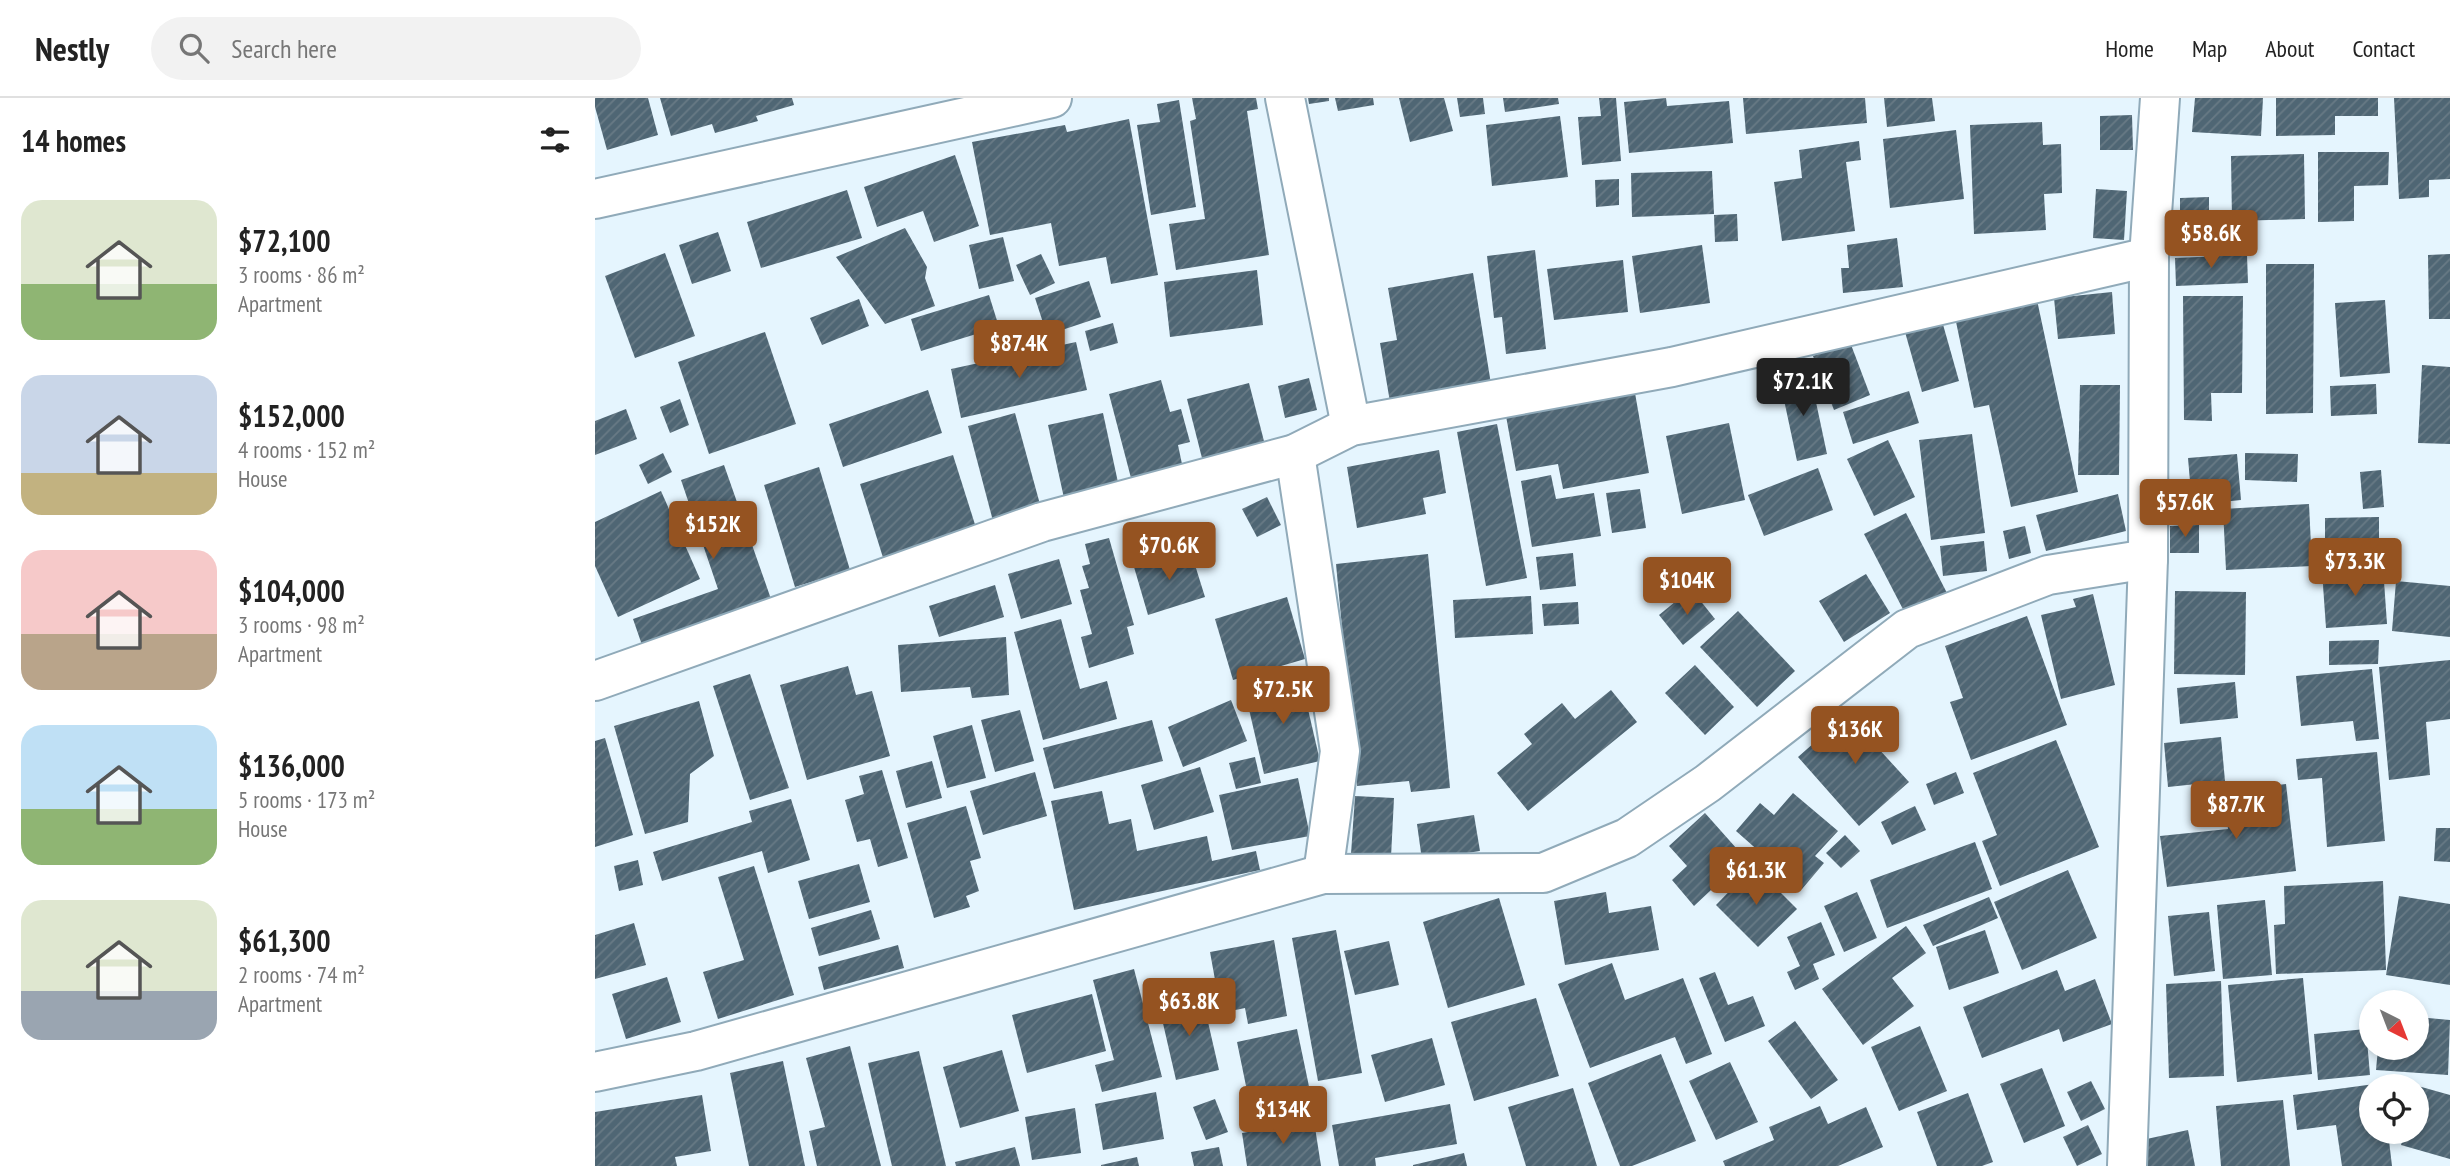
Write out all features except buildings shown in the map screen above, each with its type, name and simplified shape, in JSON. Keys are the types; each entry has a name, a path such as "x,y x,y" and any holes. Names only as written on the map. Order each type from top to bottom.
{"street":[{"path":"595,199 1052,98"},
{"path":"1285,98 1351,426"},
{"path":"2127,1166 2148,559 2149,257 2160,98"},
{"path":"595,681 1042,522 1295,454 1351,426 1672,367 2149,257"},
{"path":"1295,454 1340,751 1323,874"},
{"path":"595,1072 696,1051 1323,874 1543,873 1627,838 1708,783 1907,629 2048,575 2148,559"}]}
